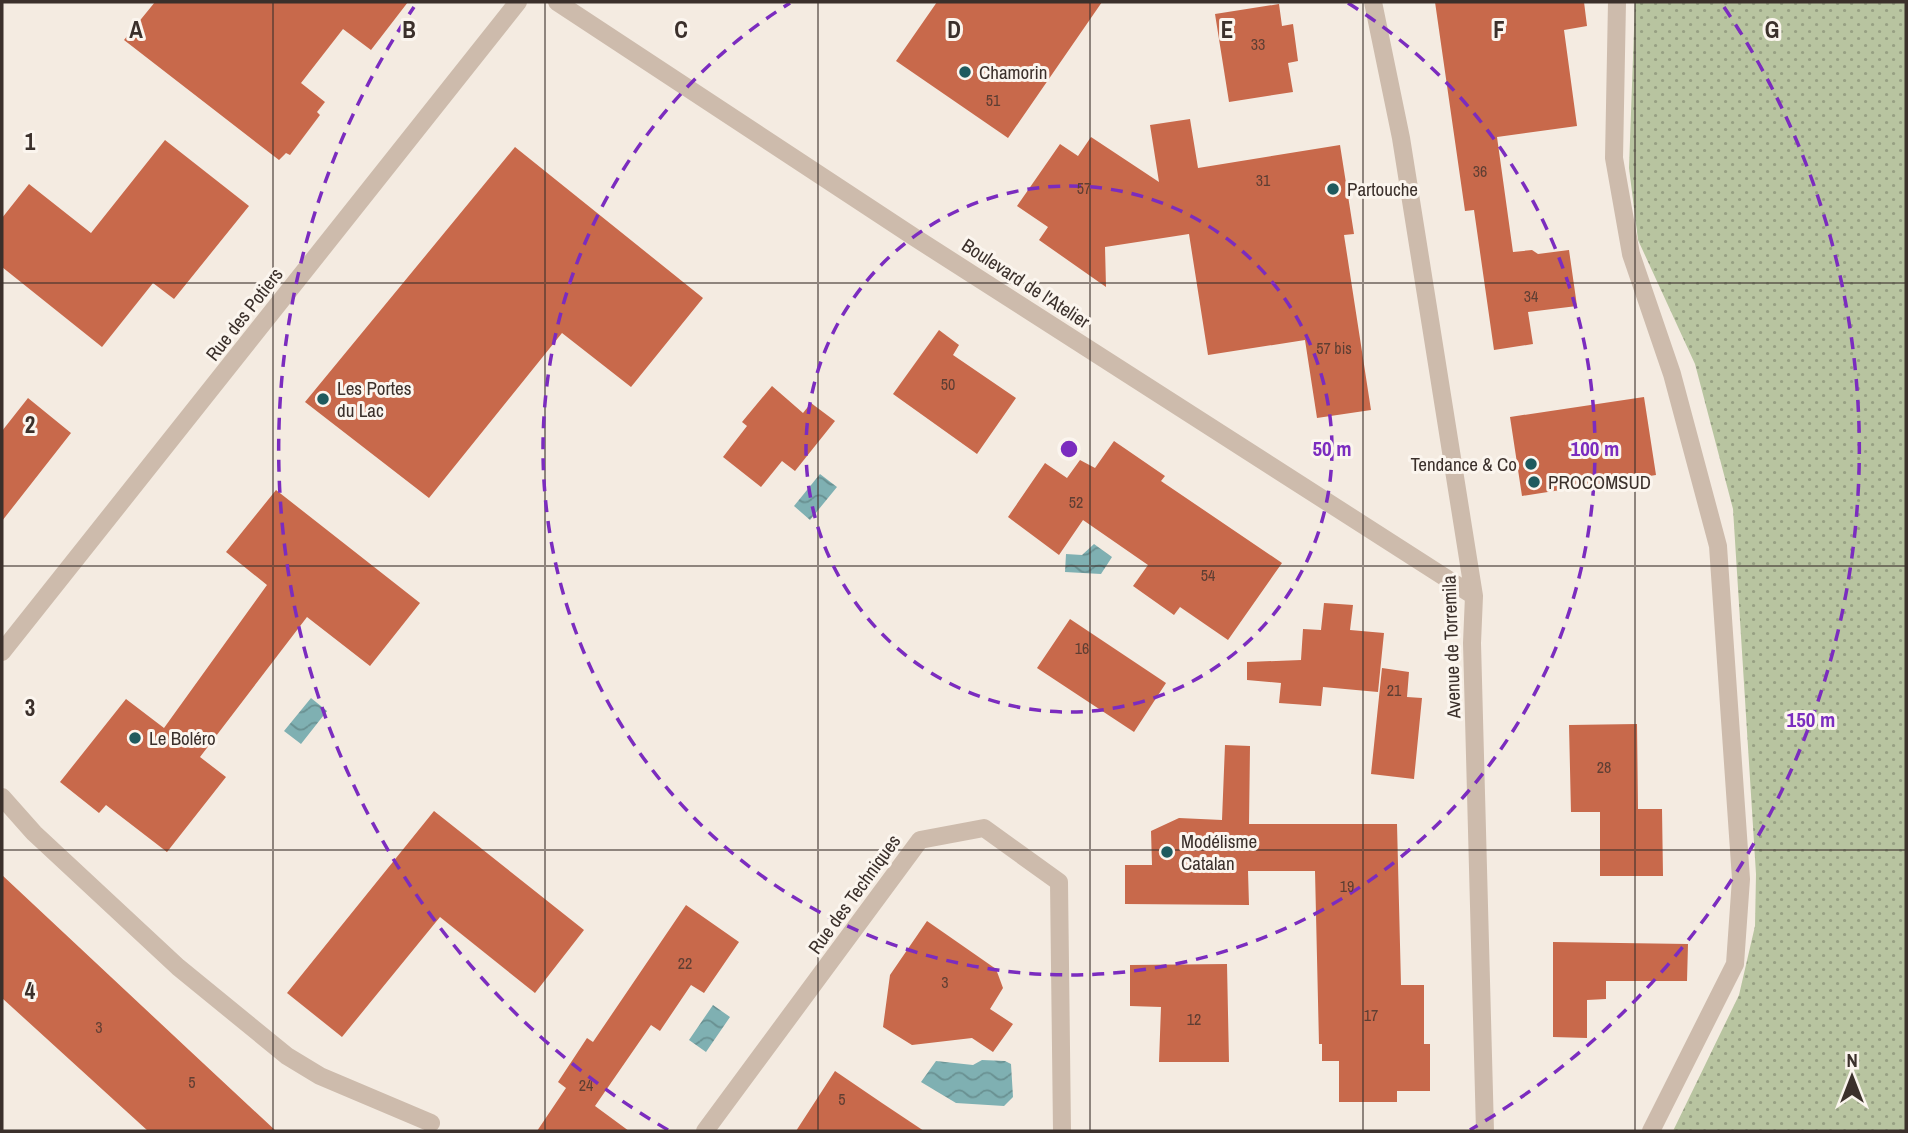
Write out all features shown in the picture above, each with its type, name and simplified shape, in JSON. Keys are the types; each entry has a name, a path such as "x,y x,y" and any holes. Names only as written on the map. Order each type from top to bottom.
{"street":[{"name":"Rue des Potiers","path":"2,652 518,2"},
{"name":"Boulevard de l'Atelier","path":"557,2 914,237 1474,596"},
{"name":"Avenue de Torremila","path":"1373,2 1401,138 1474,596 1472,643 1485,1131"},
{"path":"1617,2 1614,158 1631,254 1672,374 1718,546 1741,879 1735,964 1651,1131"},
{"path":"2,797 34,833 178,967 287,1056 320,1076 431,1123"},
{"name":"Rue des Techniques","path":"705,1131 920,840 984,828 1059,882 1062,1131"}],"green space":[{"path":"1635,2 1906,2 1906,1131 1673,1131 1739,995 1755,926 1756,874 1733,509 1695,364 1638,240 1629,168"}],"water":[{"path":"820,474 837,487 810,520 794,506"},
{"path":"1094,544 1112,557 1101,574 1065,572 1066,554 1082,555"},
{"path":"311,698 327,711 301,744 284,731"},
{"path":"713,1005 730,1017 706,1052 689,1040"},
{"path":"982,1060 1005,1061 1011,1064 1013,1097 1004,1106 956,1103 921,1082 936,1061 973,1065"}],"building":[{"path":"155,2 408,2 371,50 343,29 301,83 325,102 317,112 320,115 290,155 286,153 279,160 124,40"},
{"path":"937,2 1102,2 1008,138 896,61"},
{"path":"1435,2 1584,2 1587,26 1564,30 1577,126 1497,137 1513,252 1532,250 1538,254 1569,250 1577,306 1528,312 1533,344 1494,350 1474,210 1465,211"},
{"path":"1279,4 1282,26 1293,24 1298,61 1288,63 1293,92 1229,102 1215,14"},
{"path":"1190,119 1198,168 1340,145 1354,234 1344,235 1371,410 1317,418 1305,340 1208,355 1189,234 1105,247 1106,287 1039,240 1048,227 1017,206 1060,144 1078,156 1091,137 1159,182 1150,125"},
{"path":"165,140 249,206 174,299 153,283 102,347 2,267 2,218 29,184 91,233"},
{"path":"515,147 703,298 631,387 562,333 429,498 305,402"},
{"path":"939,330 959,345 953,355 1016,398 977,454 893,394"},
{"path":"772,386 803,413 811,403 835,421 795,471 782,461 761,487 723,457 747,426 742,422"},
{"path":"1644,397 1656,475 1522,496 1510,417"},
{"path":"28,398 71,433 2,521 2,431"},
{"path":"1114,441 1165,476 1161,481 1282,563 1228,640 1180,607 1174,615 1133,586 1148,565 1083,520 1059,555 1008,517 1045,463 1067,478 1080,460 1095,468"},
{"path":"276,490 420,603 370,666 307,617 200,757 226,777 167,852 106,805 99,813 60,782 126,699 164,728 267,585 226,552"},
{"path":"1324,603 1353,605 1350,630 1384,633 1378,692 1323,687 1321,706 1279,703 1281,683 1247,680 1247,662 1301,660 1303,629 1321,630"},
{"path":"1070,619 1166,683 1134,732 1037,668"},
{"path":"1382,668 1409,672 1407,697 1422,698 1414,779 1371,774"},
{"path":"1637,724 1638,809 1662,809 1663,876 1600,876 1600,812 1571,812 1569,725"},
{"path":"1225,745 1250,746 1249,824 1397,824 1401,985 1424,985 1424,1044 1430,1044 1430,1091 1397,1091 1397,1102 1339,1102 1339,1061 1322,1061 1322,1044 1319,1044 1315,871 1248,871 1249,905 1125,904 1125,865 1152,865 1151,831 1179,818 1222,820"},
{"path":"434,811 584,930 535,993 440,917 342,1037 287,993"},
{"path":"2,875 276,1131 148,1131 2,998"},
{"path":"686,905 739,942 704,993 691,985 660,1031 651,1025 595,1106 629,1131 537,1131 566,1088 558,1082 587,1038 593,1042"},
{"path":"927,921 996,969 1003,988 990,1009 1013,1024 993,1052 972,1038 912,1045 883,1027 890,975"},
{"path":"1553,942 1688,944 1687,981 1606,981 1606,999 1587,1000 1587,1038 1553,1037"},
{"path":"1227,964 1229,1062 1159,1062 1161,1007 1130,1006 1130,965"},
{"path":"835,1071 882,1103 924,1131 796,1131"}],"place":[{"name":"Chamorin","path":"965,72"},
{"name":"Partouche","path":"1333,189"},
{"name":"Les Portes du Lac","path":"323,399"},
{"name":"Tendance & Co","path":"1531,464"},
{"name":"PROCOMSUD","path":"1534,482"},
{"name":"Le Boléro","path":"135,738"},
{"name":"Modélisme Catalan","path":"1167,852"}]}
